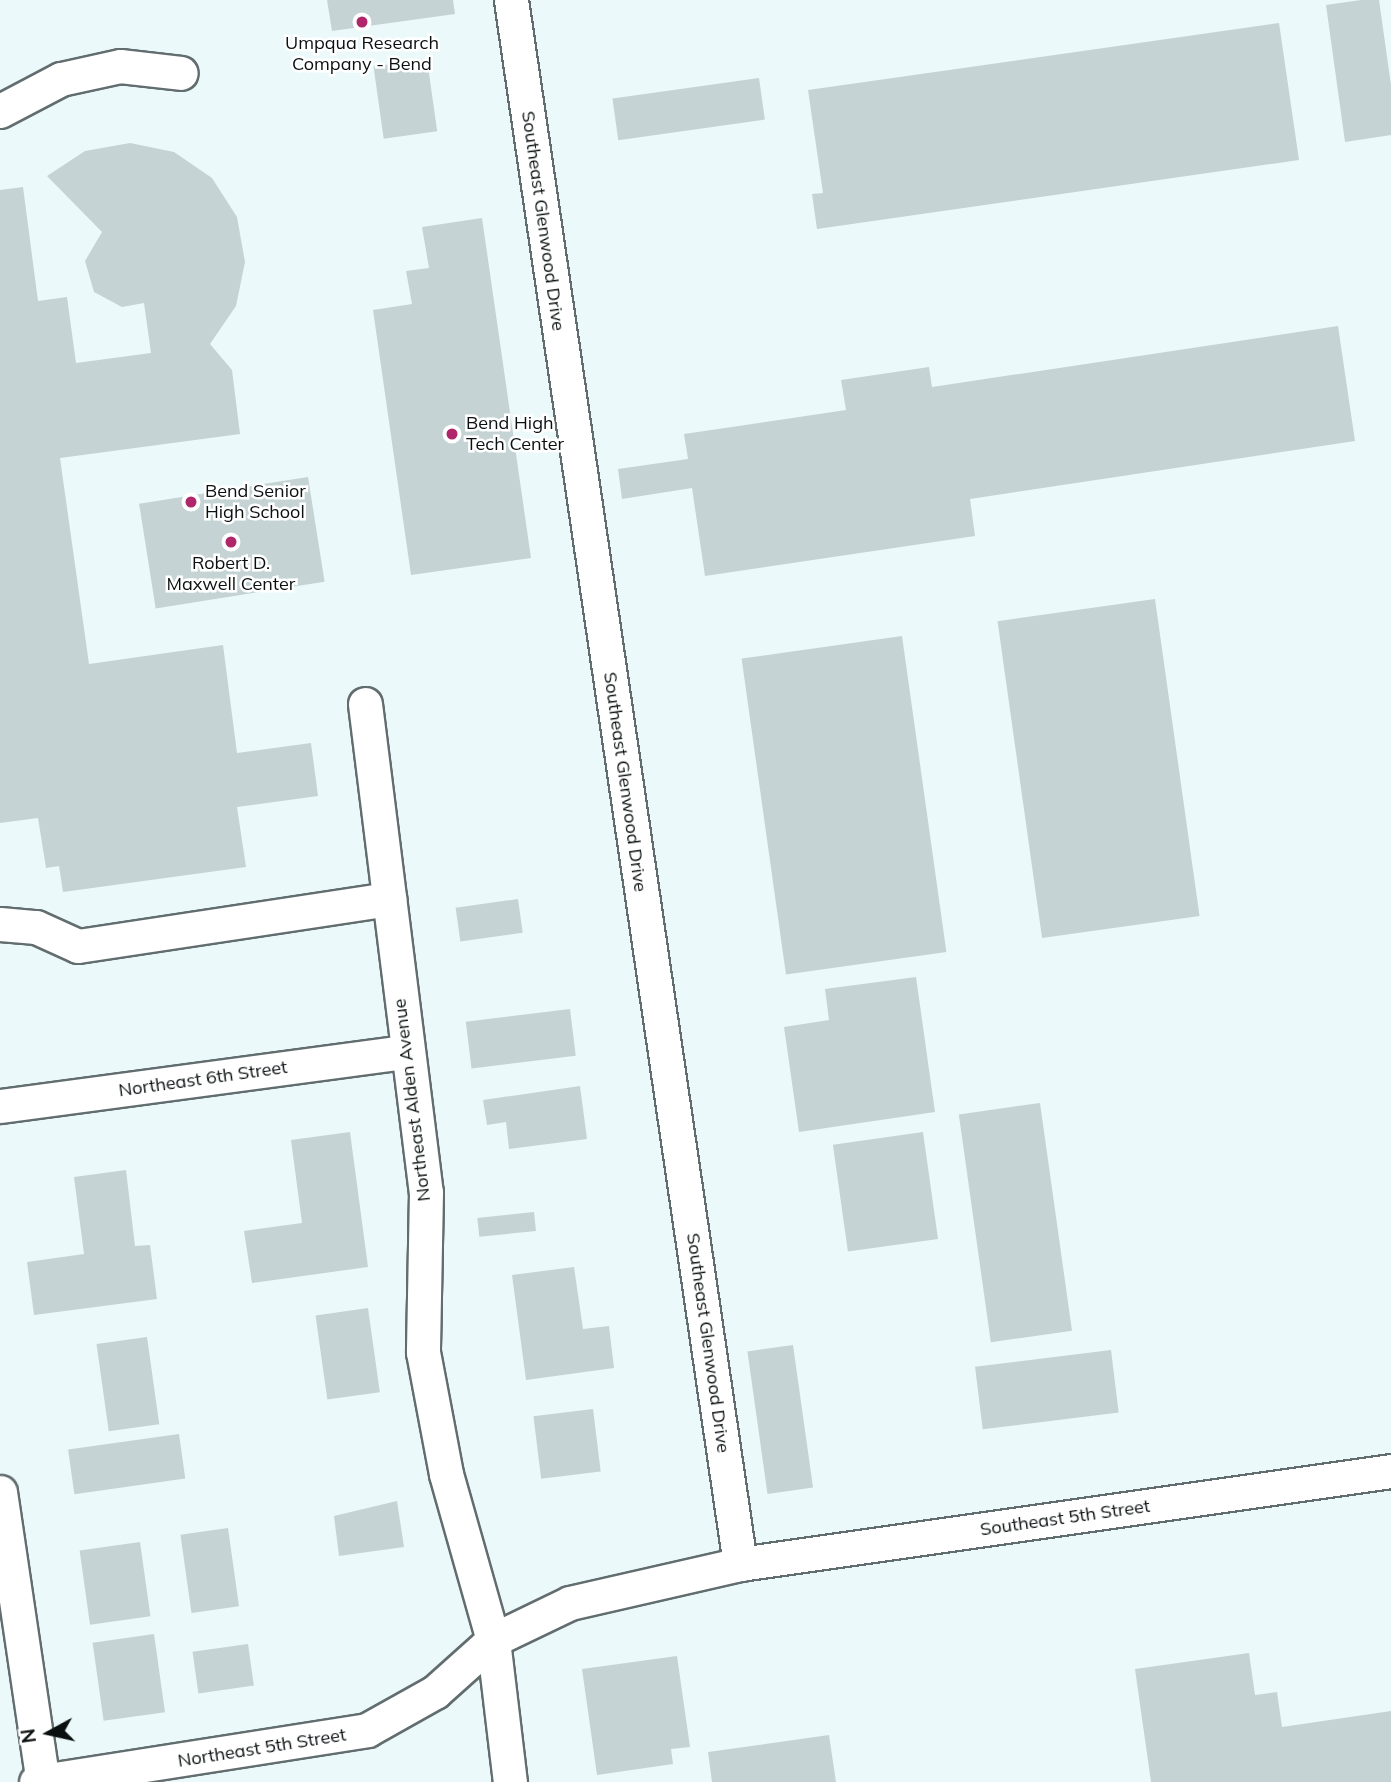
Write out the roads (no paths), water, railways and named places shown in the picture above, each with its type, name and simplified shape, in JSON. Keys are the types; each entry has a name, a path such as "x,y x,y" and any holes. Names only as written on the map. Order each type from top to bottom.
{"street":[{"name":"Southeast Glenwood Drive","path":"511,0 740,1564"},
{"path":"0,111 61,79 120,66 181,73"},
{"name":"Northeast Alden Avenue","path":"365,704 426,1192 423,1352 446,1474 493,1640 510,1782"},
{"path":"0,924 36,927 78,946 388,899"},
{"name":"Northeast 6th Street","path":"0,1106 407,1052"},
{"name":"Southeast 5th Street","path":"740,1564 1391,1471"},
{"path":"0,1492 41,1782"},
{"name":"Northeast 5th Street","path":"41,1782 367,1730 435,1692 493,1640 570,1603 740,1564"}],"place":[{"name":"Umpqua Research Company - Bend","path":"362,22"},
{"name":"Bend High Tech Center","path":"452,434"},
{"name":"Bend Senior High School","path":"191,502"},
{"name":"Robert D. Maxwell Center","path":"231,542"}]}
